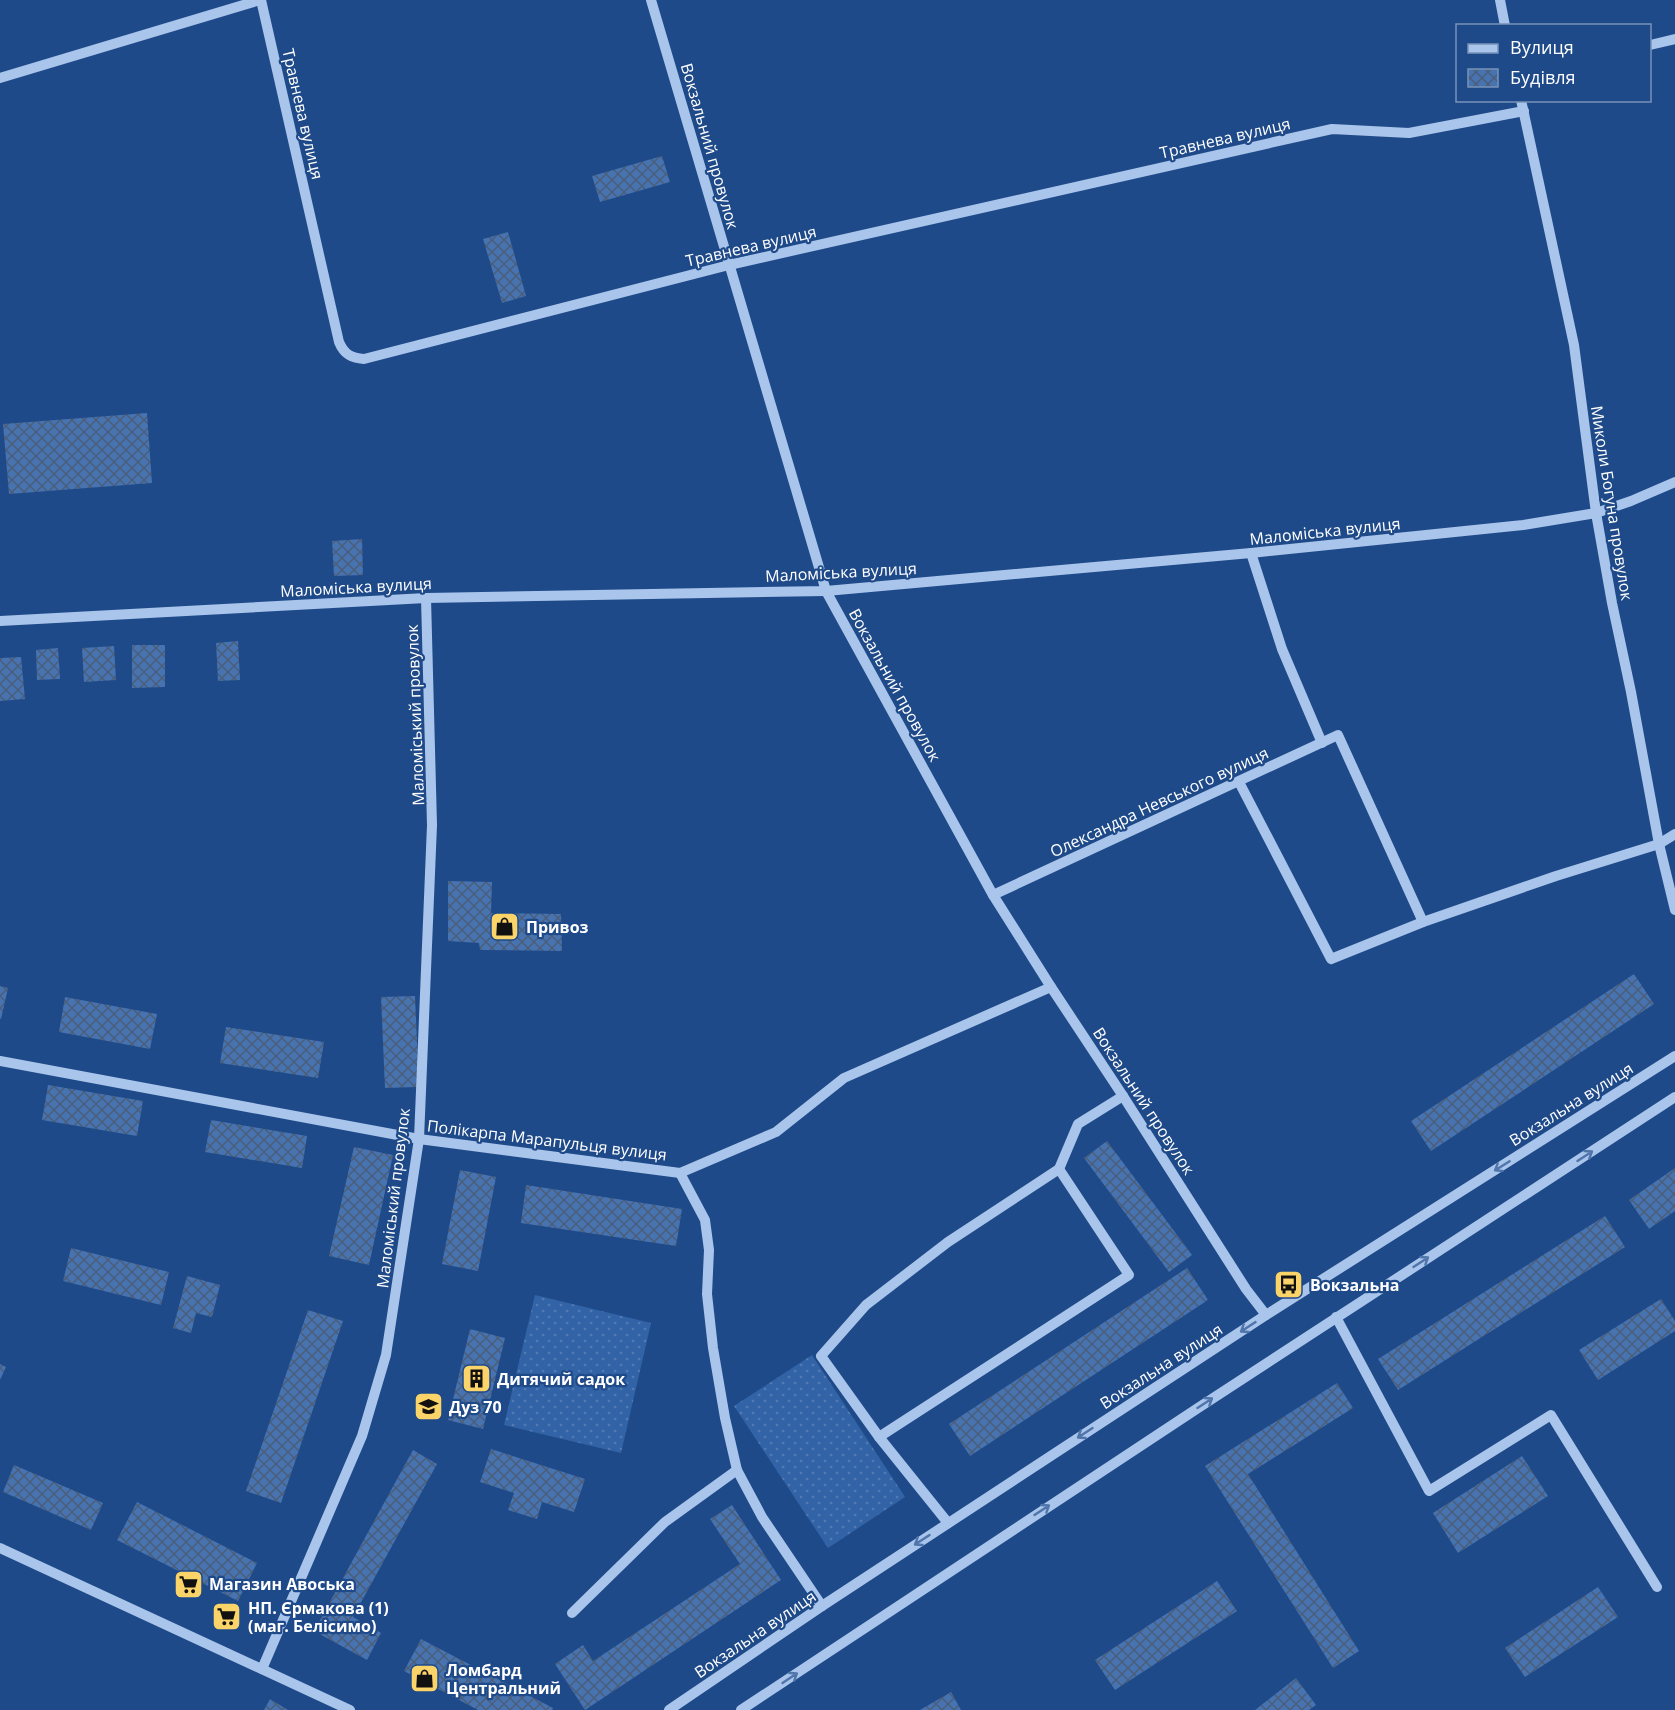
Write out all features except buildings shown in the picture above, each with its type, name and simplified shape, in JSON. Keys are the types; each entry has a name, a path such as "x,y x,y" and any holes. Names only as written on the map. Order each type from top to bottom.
{"street":[{"path":"0,78 260,0"},
{"name":"Травнева вулиця","path":"260,0 342,350 348,356 356,359 364,359 729,265 1332,129 1409,133 1523,106"},
{"name":"Вокзальний провулок","path":"651,0 826,591 993,896 1246,1289 1266,1315"},
{"path":"1500,0 1505,24"},
{"path":"1651,45 1675,39"},
{"name":"Миколи Богуна провулок","path":"1523,106 1574,345 1596,513 1612,603 1659,844 1675,910"},
{"name":"Маломіська вулиця","path":"0,621 426,598 826,591 1489,529 1596,513 1675,482"},
{"path":"1251,553 1282,649 1322,743"},
{"name":"Маломіський провулок","path":"262,1669 362,1436 386,1355 419,1139 432,825 426,598"},
{"name":"Олександра Невського вулиця","path":"993,896 1338,735 1423,922"},
{"path":"1239,782 1331,958 1423,922 1556,876 1659,844 1675,834"},
{"name":"Полікарпа Марапульця вулиця","path":"0,1061 419,1139 680,1173 776,1132 843,1078 1051,987"},
{"name":"Вокзальна вулиця","path":"669,1710 822,1606 1266,1315 1675,1056"},
{"path":"948,1523 879,1437 821,1356 867,1305 948,1242 1059,1169 1078,1124 1123,1096"},
{"path":"741,1710 993,1542 1675,1097"},
{"path":"879,1437 1129,1275 1059,1169"},
{"path":"680,1173 705,1220 709,1250 706,1294 725,1418 737,1470 762,1517 822,1606"},
{"path":"1336,1317 1429,1491 1551,1415 1657,1587"},
{"path":"572,1613 665,1522 737,1470"},
{"path":"0,1548 350,1710"}],"shaded area":[{"path":"535,1295 651,1323 621,1453 504,1425"},
{"path":"812,1355 905,1497 828,1548 734,1406"}],"place":[{"name":"Привоз","path":"505,927"},
{"name":"Вокзальна","path":"1289,1285"},
{"name":"Дитячий садок","path":"476,1379"},
{"name":"Дуз 70","path":"428,1407"},
{"name":"Магазин Авоська","path":"188,1584"},
{"name":"НП. Єрмакова (1) (маг. Белісимо)","path":"227,1617"},
{"name":"Ломбард Центральний","path":"425,1679"}]}
